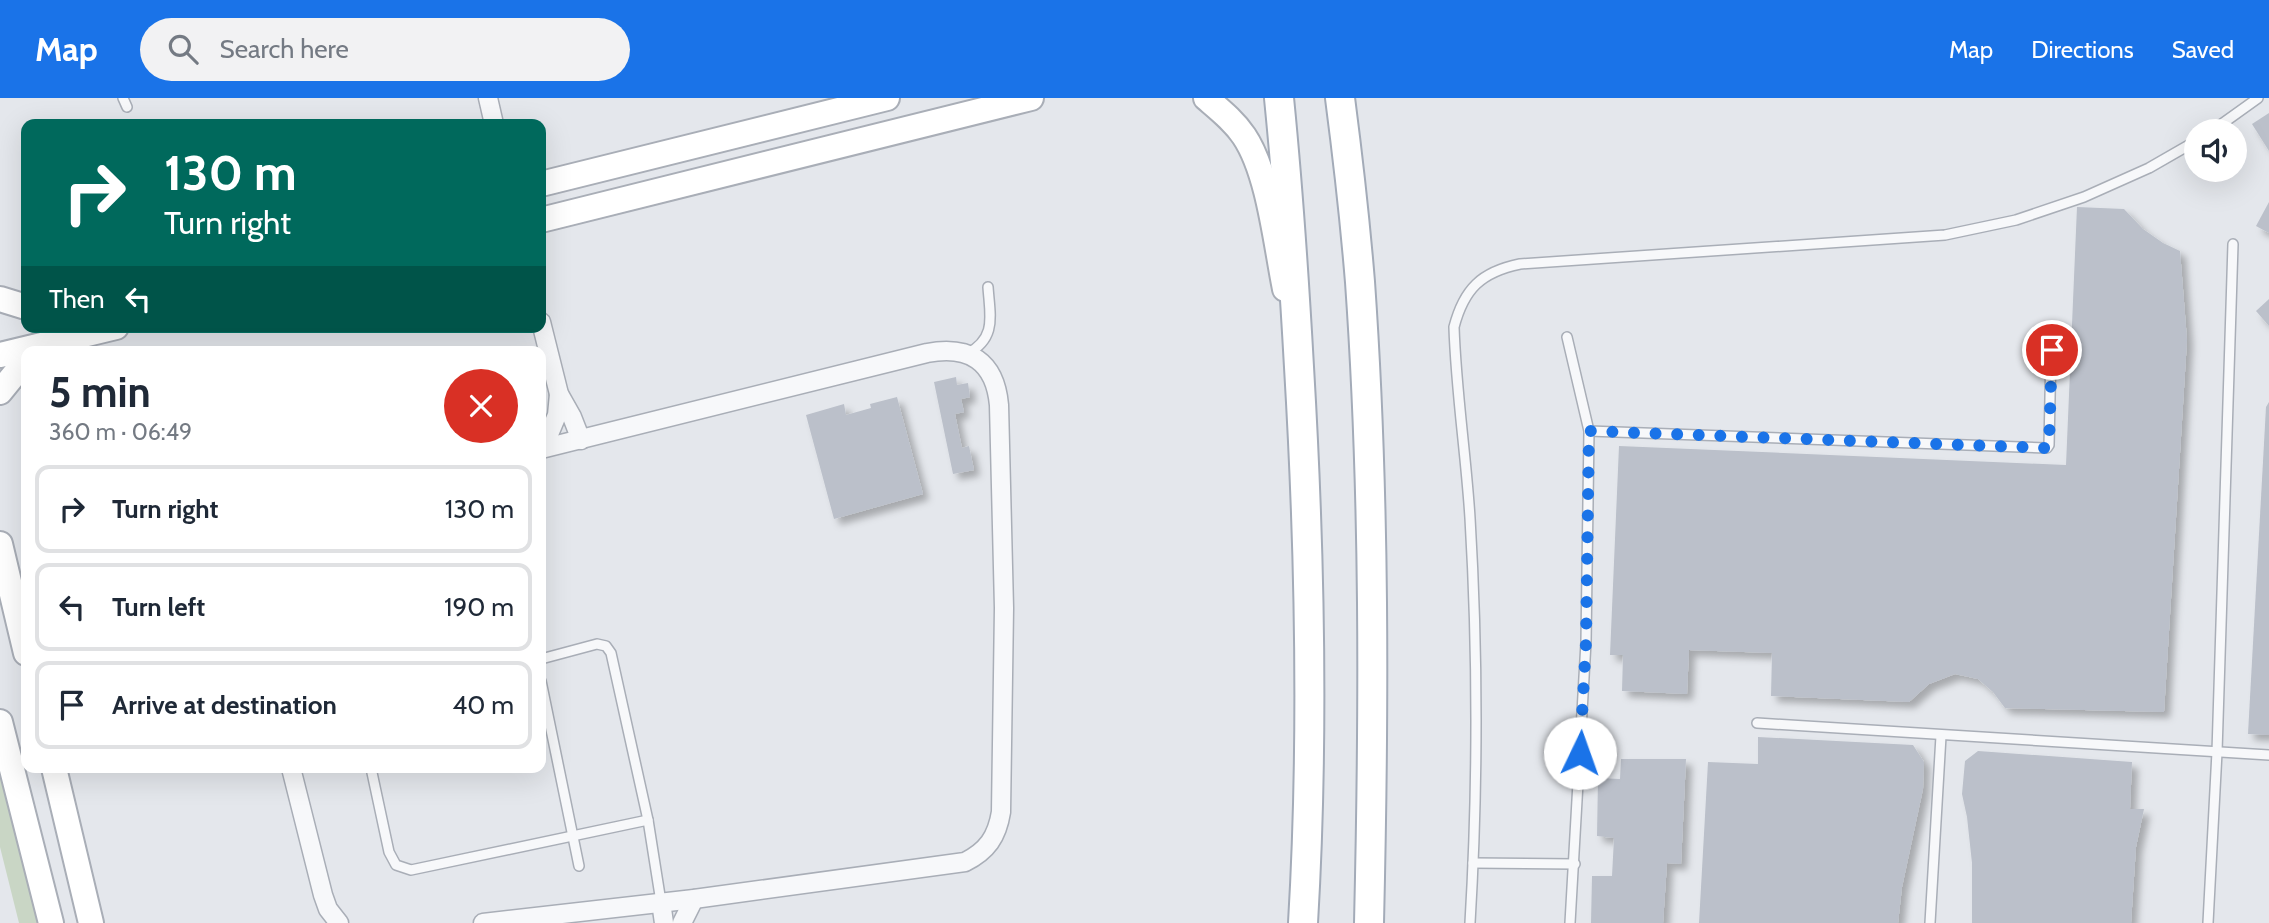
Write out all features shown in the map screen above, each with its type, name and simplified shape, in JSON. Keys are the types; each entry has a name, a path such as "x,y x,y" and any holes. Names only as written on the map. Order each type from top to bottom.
{"main road":[{"path":"1279,98 1289,201 1306,484 1310,663 1303,923"},
{"path":"1340,98 1360,280 1366,390 1372,568 1369,923"}],"street":[{"path":"488,98 493,119"},
{"path":"546,183 887,98"},
{"path":"546,225 1031,98"},
{"path":"1206,98 1239,130 1257,163 1298,355"},
{"path":"0,299 21,307"},
{"path":"0,318 21,311"},
{"path":"49,346 95,333"},
{"path":"544,333 559,394 581,440"},
{"path":"482,923 694,899 965,862 979,855 991,843 999,828 1004,608 998,397 991,374 981,362 967,354 954,351 926,353 546,448"},
{"path":"0,355 21,352"},
{"path":"0,392 21,366"},
{"path":"546,442 557,415 559,394"},
{"path":"0,544 21,632"},
{"path":"0,722 51,923"},
{"path":"55,773 91,923"},
{"path":"292,773 327,909 339,923"},
{"path":"1289,923 1306,869"},
{"path":"682,923 694,899"},
{"path":"661,902 664,923"}],"lane":[{"path":"2229,119 2258,98"},
{"path":"1469,923 1476,705 1474,611 1469,505 1454,327 1459,308 1469,291 1483,277 1501,268 1520,264 1945,234 2015,219 2084,197 2149,168 2184,148"},
{"path":"2208,923 2217,752 2233,244"},
{"path":"967,354 985,340 989,330 988,286"},
{"path":"1567,337 1589,431 1586,642 1570,923"},
{"path":"1589,431 2047,448 2052,350"},
{"path":"546,658 597,644 609,649 648,820 661,902"},
{"path":"546,706 579,866"},
{"path":"1757,723 2269,755"},
{"path":"1930,923 1941,736"},
{"path":"372,773 389,852 396,864 403,868 418,869 648,820"},
{"path":"1473,863 1575,864"}],"green space":[{"path":"0,755 42,923 19,923 0,847"}],"building":[{"path":"2269,113 2269,151 2252,124"},
{"path":"2269,202 2269,233 2256,226"},
{"path":"2077,207 2124,209 2143,229 2180,251 2187,340 2164,712 2005,708 1993,692 1978,679 1955,674 1929,684 1909,702 1771,696 1772,653 1689,650 1687,694 1622,691 1623,655 1610,655 1619,446 2066,465"},
{"path":"2269,299 2269,326 2256,311"},
{"path":"956,377 957,385 968,383 970,397 961,399 964,412 955,414 962,448 969,446 974,470 953,474 934,382"},
{"path":"897,397 923,494 834,519 806,415 844,404 846,415 871,408 870,404"},
{"path":"2269,402 2269,735 2248,734 2266,407"},
{"path":"1758,737 1913,745 1924,762 1923,789 1902,887 1898,923 1699,923 1708,762 1758,764"},
{"path":"1978,751 2132,762 2130,809 2144,809 2136,847 2131,923 1972,923 1972,863 1962,794 1965,761"},
{"path":"1621,759 1686,759 1681,864 1667,863 1663,923 1591,923 1592,876 1612,876 1614,838 1597,836 1598,778 1620,779"}],"route":[{"path":"1580,753 1586,642 1589,431 2047,448 2052,350"}]}
